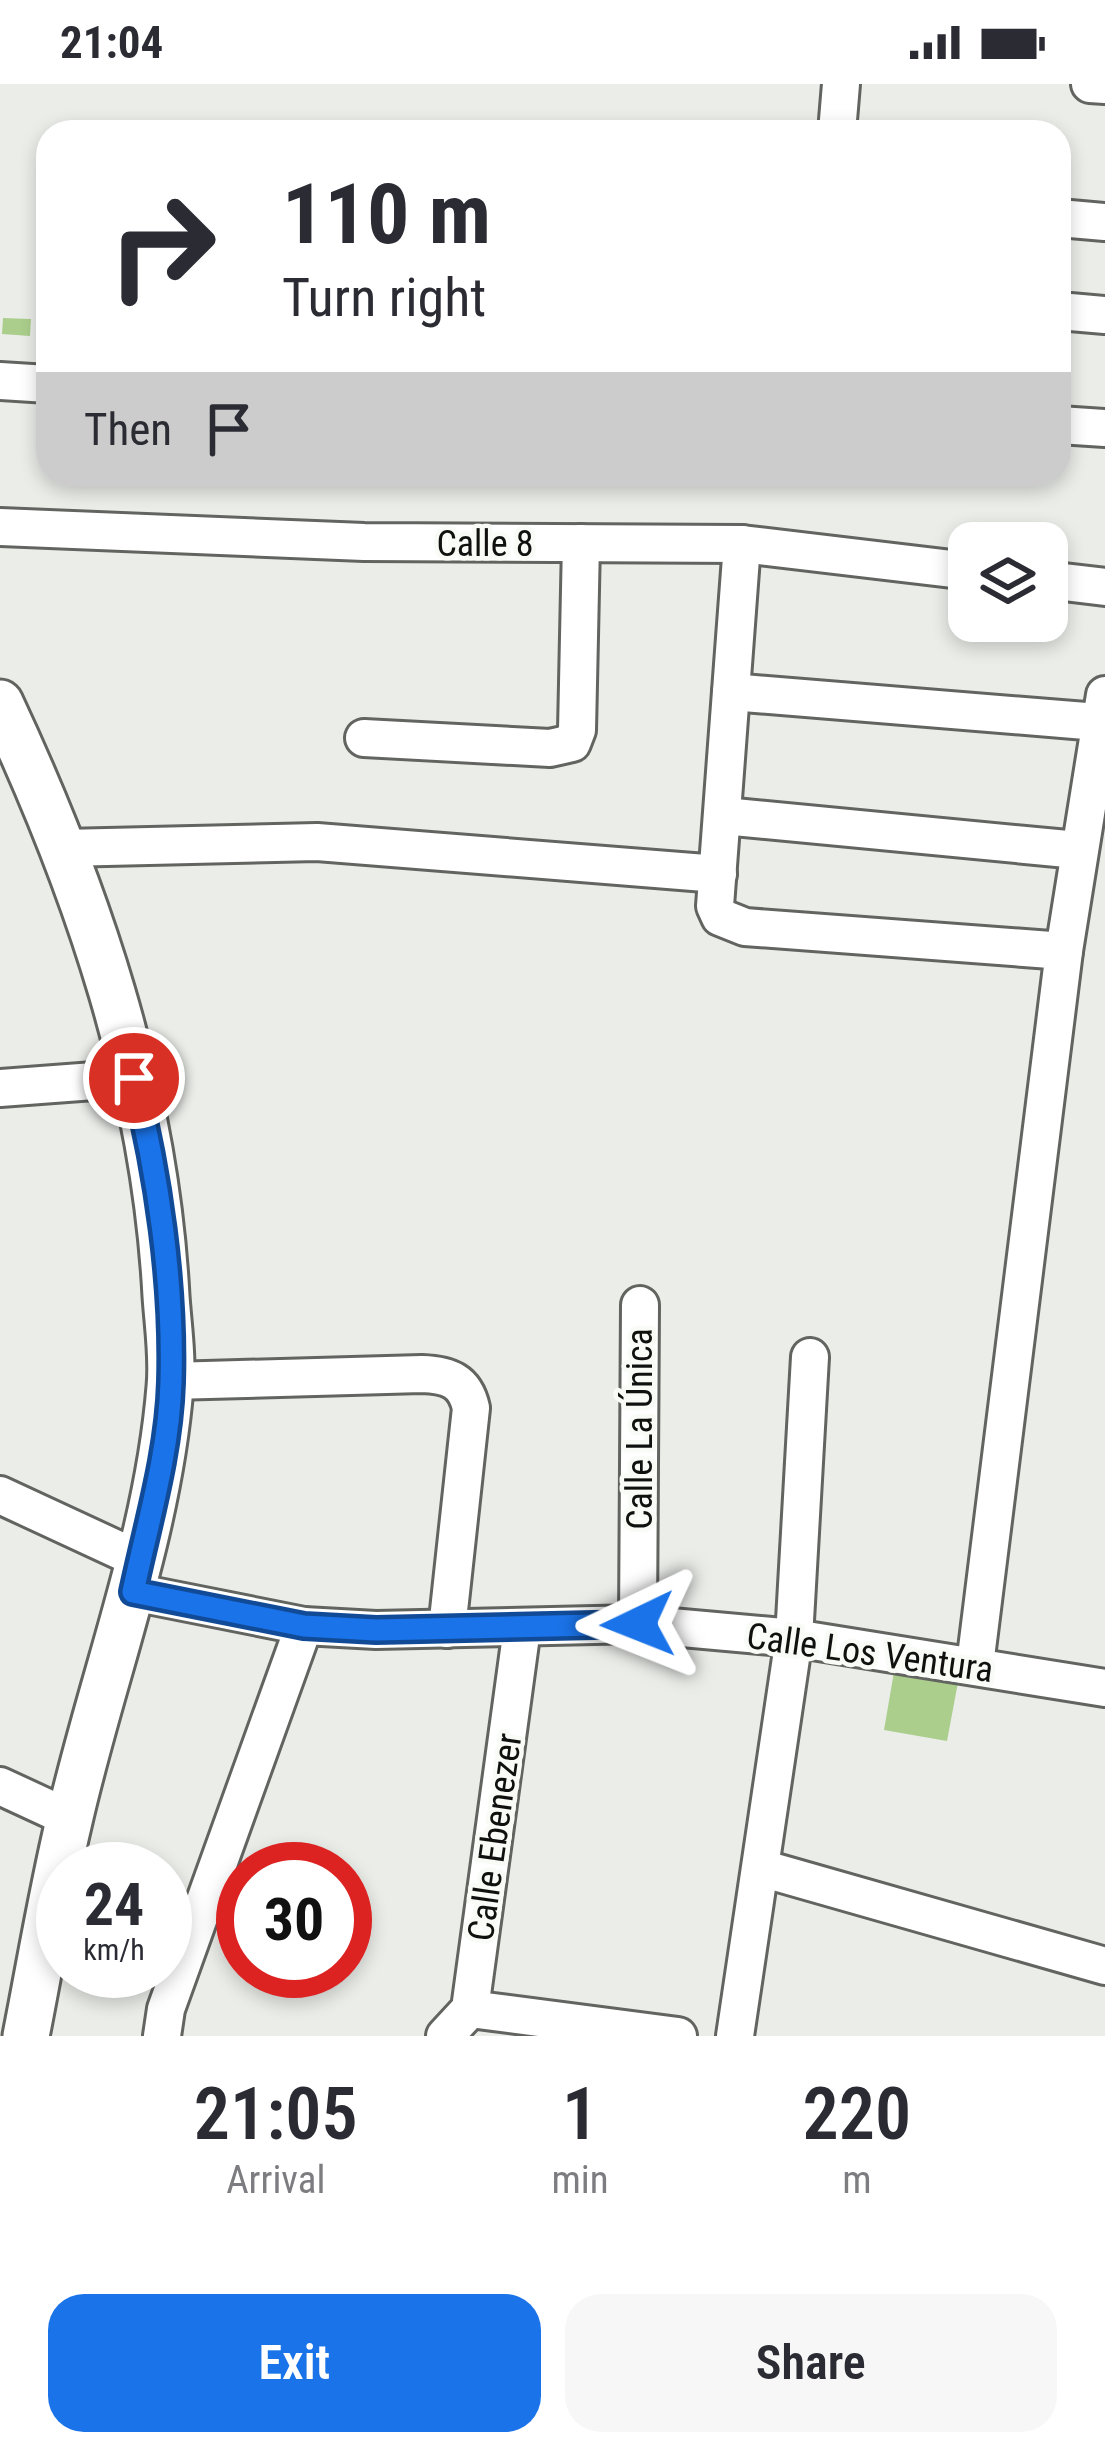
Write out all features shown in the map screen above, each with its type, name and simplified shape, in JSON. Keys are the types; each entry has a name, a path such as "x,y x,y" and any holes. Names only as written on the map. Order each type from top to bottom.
{"street":[{"path":"838,120 841,84"},
{"path":"1090,84 1105,85"},
{"path":"1071,219 1105,222"},
{"path":"1071,312 1105,315"},
{"path":"0,381 36,383"},
{"path":"1071,426 1105,428"},
{"name":"Calle 8","path":"0,527 364,542 742,544 948,569"},
{"path":"364,738 550,748 572,743 577,730 581,543"},
{"path":"742,544 715,906 720,917 736,926 1064,951"},
{"path":"1068,583 1105,587"},
{"path":"731,692 1101,708 1096,785 1078,850 1064,951 975,1665"},
{"path":"0,703 64,848 98,943 134,1078 152,1151 162,1226 171,1381 156,1494 69,1818 26,2036"},
{"path":"724,816 1078,850"},
{"path":"64,848 316,842 718,874"},
{"path":"0,1088 134,1078"},
{"name":"Calle La Única","path":"638,1624 640,1305"},
{"path":"735,2036 794,1638 810,1357"},
{"path":"171,1381 422,1374 456,1380 468,1393 472,1408 447,1629"},
{"name":"Calle Los Ventura","path":"0,1495 136,1576 304,1626 447,1629 638,1624 794,1638 1105,1688"},
{"path":"162,2036 166,2009 304,1626"},
{"name":"Calle Ebenezer","path":"470,2009 522,1628"},
{"path":"0,1786 69,1818"},
{"path":"761,1868 1105,1966"},
{"path":"445,2036 470,2009 678,2036"}],"building":[{"path":"3,318 31,319 30,336 2,334"},
{"path":"895,1666 959,1677 947,1741 884,1730"}],"route":[{"path":"134,1078 152,1151 162,1226 171,1381 156,1494 133,1592 304,1626 376,1630 638,1624"}]}
